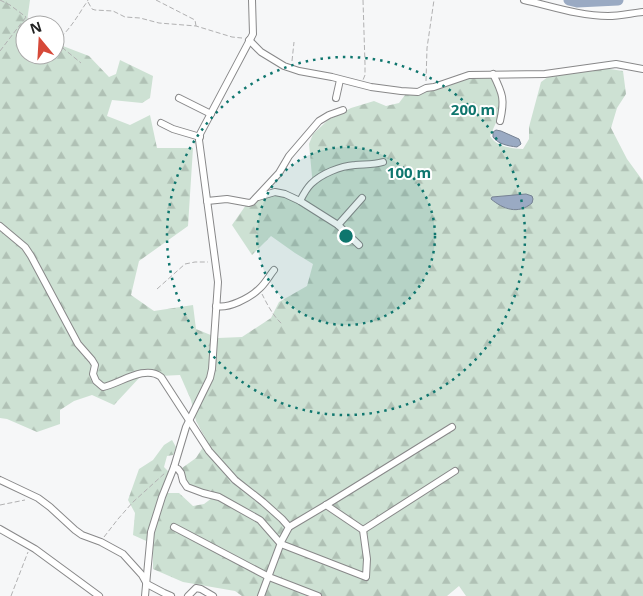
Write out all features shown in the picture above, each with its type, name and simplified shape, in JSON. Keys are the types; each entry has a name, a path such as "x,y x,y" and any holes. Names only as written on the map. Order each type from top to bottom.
{"street":[{"path":"145,596 151,532 189,420 210,378 212,369 218,282 199,140 253,34 252,0"},
{"path":"524,0 576,12 610,16 643,12"},
{"path":"249,40 261,52 284,66 299,72 401,91 418,92 469,75 545,74 616,64 643,69"},
{"path":"493,74 504,106 500,121"},
{"path":"336,98 340,80"},
{"path":"179,98 211,114"},
{"path":"207,201 227,199 252,202 279,173 289,156 316,125 329,115 343,110"},
{"path":"160,123 200,137"},
{"path":"300,201 309,186 331,172 353,165 383,162"},
{"path":"258,197 275,192 285,194 300,201 338,225 359,244"},
{"path":"338,225 362,198"},
{"path":"0,226 25,247 31,256 78,344 92,360 94,365 93,374 96,381 103,387 138,374 148,372 158,374 209,451 234,480 263,502 289,527"},
{"path":"216,306 227,306 237,303 258,290 274,270"},
{"path":"261,596 289,527 452,427"},
{"path":"174,467 178,469 188,487 219,497 260,520 281,544 366,577 367,559 363,530 326,505"},
{"path":"363,530 455,471"},
{"path":"0,480 38,498 75,530 123,554 142,575 147,584 171,596"},
{"path":"174,527 269,577 318,596"},
{"path":"0,529 48,557 99,596"},
{"path":"188,596 196,588 213,596"}],"path":[{"path":"0,0 22,15"},
{"path":"156,0 195,20 196,26"},
{"path":"362,85 365,75 363,0"},
{"path":"426,88 427,48 434,0"},
{"path":"65,34 88,1 94,10 113,11 124,16 166,24 196,26 249,40"},
{"path":"0,51 15,32"},
{"path":"290,68 294,42"},
{"path":"65,50 81,63"},
{"path":"157,290 188,262 215,262"},
{"path":"258,290 282,324"},
{"path":"101,542 133,502 162,475 174,467"},
{"path":"0,506 38,498"},
{"path":"12,596 31,546"}],"green space":[{"path":"0,0 30,0 28,15 15,15 15,65 65,65 65,47 89,56 109,77 116,74 120,60 153,76 150,98 142,103 112,100 107,116 130,125 150,115 157,148 193,148 188,226 139,261 131,295 154,311 193,305 196,329 218,338 242,337 271,318 279,302 307,286 313,264 271,236 252,255 232,225 253,195 273,190 300,204 313,187 309,144 313,134 328,120 351,108 374,101 386,106 399,103 405,95 442,87 469,77 492,76 503,107 490,136 500,145 523,149 529,139 529,127 541,82 548,77 603,68 623,71 626,94 617,108 611,128 627,159 643,181 643,596 466,596 459,586 447,596 242,596 235,591 183,582 153,569 153,544 133,535 135,513 128,500 139,469 153,460 164,445 172,440 176,447 173,455 167,456 164,467 170,473 163,490 167,493 179,493 193,506 204,504 212,498 211,490 194,488 188,483 182,468 196,458 207,441 196,421 191,400 180,375 140,377 114,405 92,395 74,401 60,410 60,424 37,432 7,419 0,418"}],"water":[{"path":"496,130 519,139 521,144 517,147 500,143 493,137 493,132"},
{"path":"526,194 532,196 532,203 527,207 516,210 500,206 491,199 492,197"}],"waterway":[{"path":"569,0 577,2 618,0"}]}
